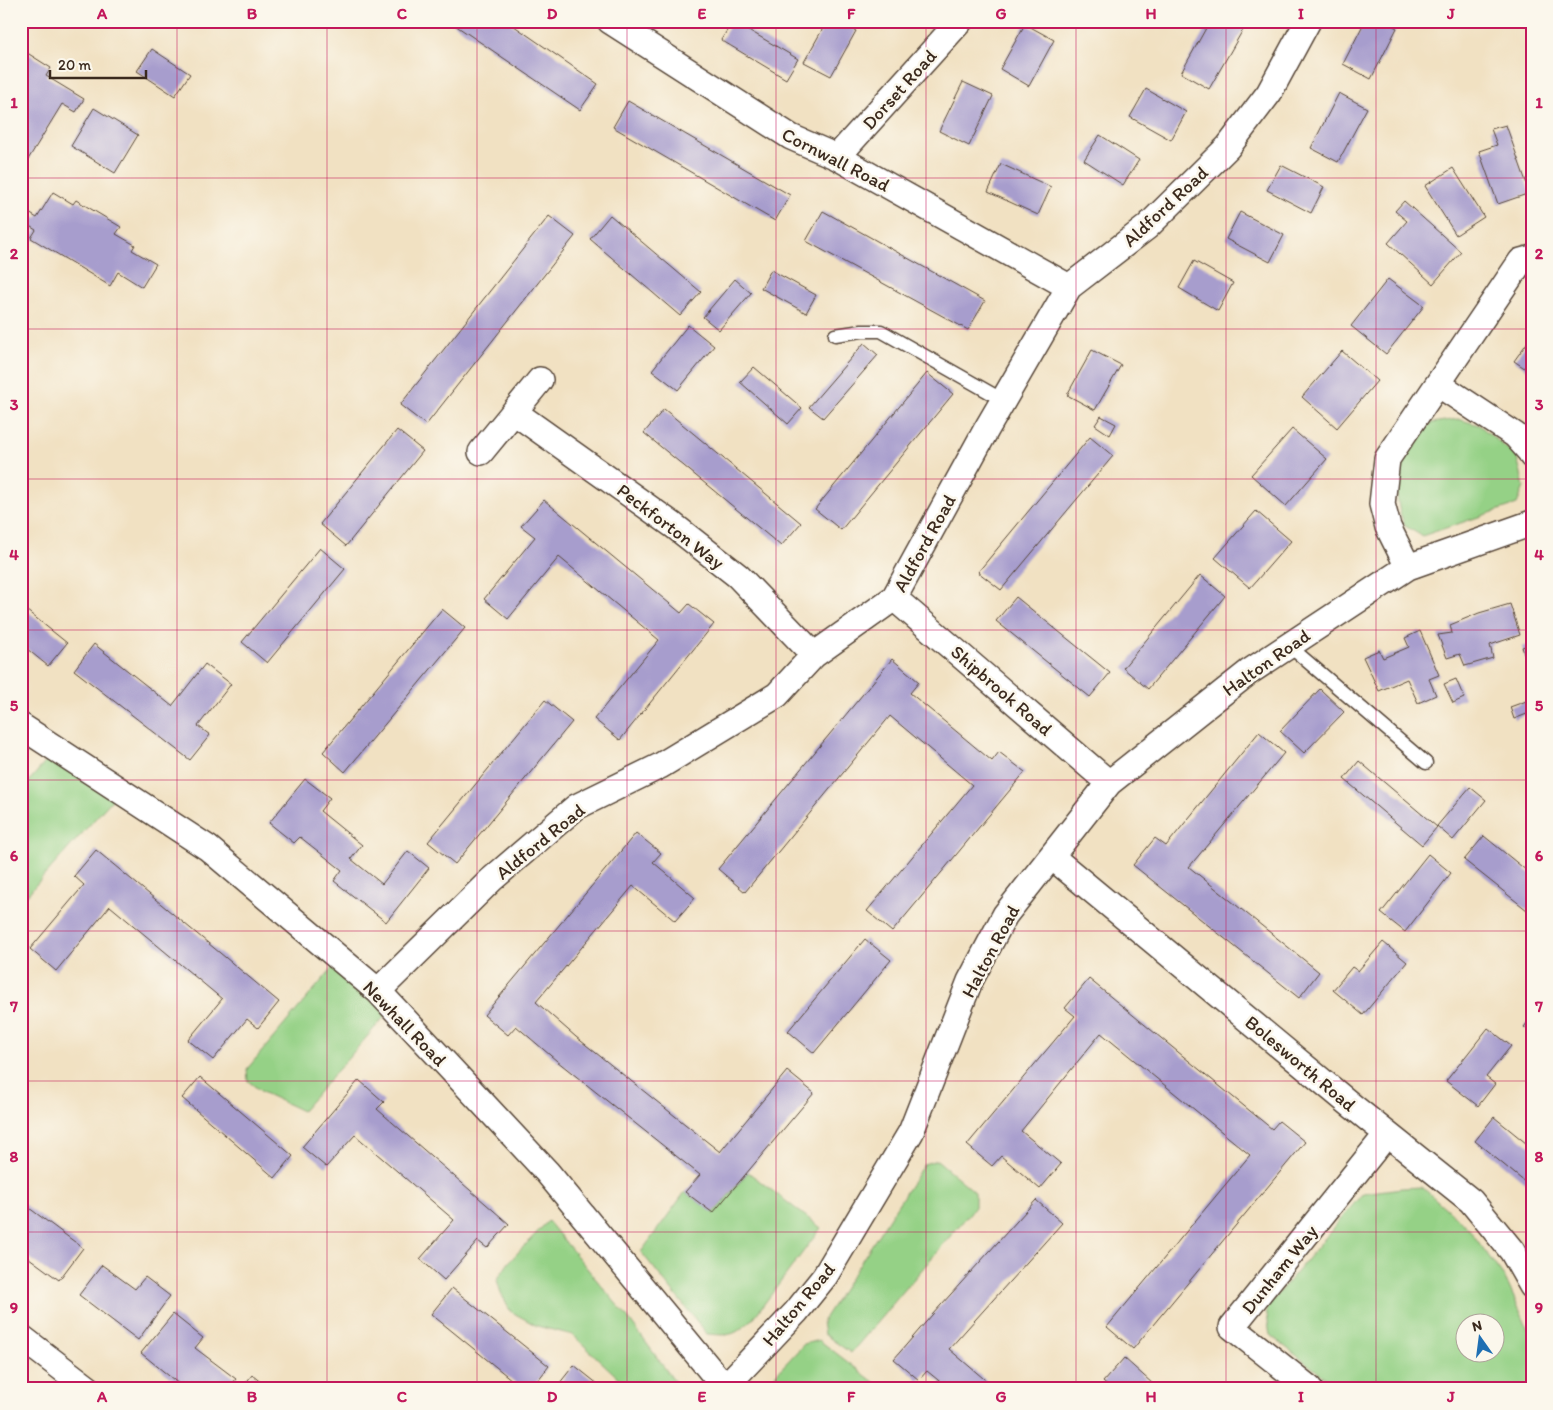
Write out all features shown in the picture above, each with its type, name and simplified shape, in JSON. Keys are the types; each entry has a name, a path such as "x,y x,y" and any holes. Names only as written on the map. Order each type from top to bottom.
{"street":[{"name":"Dorset Road","path":"837,156 960,21"},
{"name":"Aldford Road","path":"378,991 491,880 576,807 660,766 777,695 814,655 894,598 1003,400 1069,286 1147,227 1228,147 1269,93 1308,21"},
{"name":"Cornwall Road","path":"612,22 791,137 837,156 1069,286"},
{"path":"1408,567 1388,527 1382,504 1387,459 1521,262 1532,258"},
{"path":"481,452 540,380"},
{"path":"1438,384 1515,435 1532,456"},
{"name":"Peckforton Way","path":"514,412 673,525 738,576 814,655"},
{"name":"Halton Road","path":"725,1388 796,1312 825,1276 911,1132 970,981 1005,915 1109,783 1249,672 1408,567 1532,523"},
{"name":"Shipbrook Road","path":"894,598 1109,783"},
{"name":"Newhall Road","path":"21,726 208,848 378,991 547,1172 725,1388"},
{"name":"Bolesworth Road","path":"1052,857 1471,1201 1512,1251 1532,1286"},
{"name":"Dunham Way","path":"1309,1388 1232,1327 1388,1134"},
{"path":"21,1337 89,1389"}],"lane":[{"path":"835,335 862,331 881,331 1003,400"},
{"path":"1288,645 1426,764"}],"green space":[{"path":"1458,419 1479,425 1517,457 1524,487 1517,504 1422,536 1405,526 1400,513 1394,480 1411,440 1432,423"},
{"path":"57,749 120,791 26,896 21,892 21,790"},
{"path":"340,959 393,1007 302,1111 262,1092 248,1081 247,1069"},
{"path":"937,1160 975,1192 975,1207 851,1353 824,1334 822,1322 924,1164"},
{"path":"748,1172 821,1228 752,1320 732,1334 707,1334 641,1252 685,1192 714,1213"},
{"path":"1422,1187 1469,1229 1506,1280 1532,1338 1532,1389 1340,1389 1270,1335 1266,1308 1363,1193"},
{"path":"548,1221 628,1318 680,1389 630,1389 573,1335 537,1326 510,1311 497,1280 509,1262"},
{"path":"819,1340 883,1389 762,1389 804,1344"}],"building":[{"path":"449,21 507,21 598,84 580,110"},
{"path":"733,21 798,59 786,79 721,40"},
{"path":"827,21 839,21 856,31 831,76 804,62"},
{"path":"1210,21 1248,21 1209,89 1181,73"},
{"path":"1365,21 1384,21 1397,28 1371,79 1343,64"},
{"path":"1025,24 1054,40 1029,86 1000,69"},
{"path":"21,49 51,68 46,76 84,99 76,112 62,104 21,171"},
{"path":"152,49 190,74 175,96 137,71"},
{"path":"963,82 993,96 969,146 939,131"},
{"path":"1146,89 1186,112 1171,140 1130,117"},
{"path":"1339,93 1367,108 1338,162 1311,148"},
{"path":"628,101 790,195 775,221 613,127"},
{"path":"94,108 138,135 115,173 71,146"},
{"path":"1506,125 1530,193 1498,204 1479,151 1497,145 1491,129"},
{"path":"1100,135 1139,160 1123,185 1084,160"},
{"path":"1001,164 1051,187 1038,215 988,192"},
{"path":"1281,165 1324,187 1311,213 1267,190"},
{"path":"1453,168 1484,217 1456,235 1425,186"},
{"path":"53,192 73,204 76,200 121,227 116,234 135,245 132,250 156,264 142,287 118,272 110,286 31,238 36,230 21,221 21,208 37,218"},
{"path":"1404,201 1461,252 1433,284 1388,243 1407,221 1395,211"},
{"path":"823,211 985,301 968,330 806,241"},
{"path":"1240,212 1284,235 1270,262 1226,239"},
{"path":"610,215 701,292 680,316 590,239"},
{"path":"549,216 575,236 426,425 400,405"},
{"path":"1194,261 1233,283 1218,311 1179,288"},
{"path":"771,270 816,295 806,313 761,288"},
{"path":"735,279 751,293 719,330 703,317"},
{"path":"1388,279 1424,306 1386,354 1351,326"},
{"path":"688,325 714,346 678,390 652,370"},
{"path":"1532,336 1532,373 1514,361"},
{"path":"864,343 878,355 823,418 809,407"},
{"path":"1092,350 1121,365 1095,410 1067,395"},
{"path":"1342,351 1377,381 1337,428 1302,397"},
{"path":"754,367 802,408 788,424 740,382"},
{"path":"927,373 953,394 841,530 815,509"},
{"path":"664,409 801,523 781,546 644,433"},
{"path":"1101,416 1116,424 1110,435 1095,425"},
{"path":"1292,429 1327,459 1286,506 1251,475"},
{"path":"397,430 423,451 346,546 320,524"},
{"path":"1090,437 1113,456 1001,590 978,572"},
{"path":"544,500 681,613 689,604 714,624 620,740 594,719 659,640 559,557 508,619 484,599 535,537 521,526"},
{"path":"1256,511 1291,541 1250,588 1215,558"},
{"path":"320,548 345,569 267,663 242,642"},
{"path":"1200,575 1225,596 1148,689 1123,668"},
{"path":"1016,597 1110,673 1090,697 996,621"},
{"path":"1510,604 1520,635 1490,645 1493,658 1465,666 1460,654 1447,658 1438,635 1452,633 1450,625 1479,613"},
{"path":"21,606 67,643 48,666 21,644"},
{"path":"442,609 465,628 345,772 323,752"},
{"path":"1420,631 1439,675 1429,679 1436,695 1418,703 1407,679 1379,691 1363,657 1379,650 1383,658 1409,647 1405,638"},
{"path":"94,644 172,706 205,664 231,684 198,726 210,735 190,760 74,670"},
{"path":"1532,644 1532,675 1531,675 1522,647"},
{"path":"892,659 919,682 910,693 992,761 999,752 1025,772 892,932 867,911 972,785 890,716 745,892 718,869"},
{"path":"1456,679 1464,698 1453,703 1444,684"},
{"path":"1320,689 1344,712 1304,753 1280,731"},
{"path":"1532,699 1532,712 1514,719 1510,707"},
{"path":"545,700 572,722 455,864 428,842"},
{"path":"1259,732 1284,753 1189,867 1319,972 1299,998 1133,865 1155,838 1166,846"},
{"path":"1359,761 1437,827 1422,845 1344,779"},
{"path":"305,779 330,798 320,811 362,845 351,859 382,884 408,851 429,868 386,922 334,881 342,870 300,837 294,843 269,823"},
{"path":"1470,787 1486,800 1453,840 1437,826"},
{"path":"636,833 661,853 653,862 695,898 675,921 633,886 536,1002 576,1037 720,1152 787,1071 814,1093 713,1213 685,1192 700,1175 516,1026 508,1035 484,1015"},
{"path":"1484,836 1532,875 1532,914 1464,860"},
{"path":"96,850 279,1002 258,1028 247,1019 213,1060 188,1040 222,999 110,906 56,971 30,949 84,885 74,876"},
{"path":"1428,854 1451,873 1405,932 1381,913"},
{"path":"865,939 891,960 814,1053 788,1031"},
{"path":"1383,942 1407,962 1363,1015 1333,990 1352,967 1358,971"},
{"path":"1089,979 1272,1129 1279,1121 1305,1142 1133,1349 1107,1327 1250,1155 1101,1033 1021,1131 1061,1164 1040,1189 1001,1156 992,1166 967,1145 1075,1016 1065,1008"},
{"path":"1532,1017 1532,1033 1524,1027"},
{"path":"1488,1028 1511,1046 1486,1077 1495,1084 1478,1106 1446,1081"},
{"path":"200,1077 293,1156 275,1178 182,1098"},
{"path":"359,1080 384,1102 377,1109 509,1224 487,1248 478,1241 444,1280 420,1259 454,1220 355,1135 326,1167 302,1147"},
{"path":"1494,1117 1532,1148 1532,1188 1475,1141"},
{"path":"1036,1200 1062,1223 949,1349 990,1384 985,1389 949,1389 927,1371 919,1380 894,1359"},
{"path":"21,1202 83,1248 59,1280 21,1252"},
{"path":"102,1265 135,1289 145,1277 170,1296 138,1340 79,1295"},
{"path":"452,1288 549,1366 531,1389 523,1389 431,1314"},
{"path":"173,1314 203,1338 195,1348 236,1379 228,1389 185,1389 141,1353"},
{"path":"1124,1358 1158,1389 1111,1389 1103,1382"},
{"path":"574,1365 604,1389 555,1389"},
{"path":"252,1375 269,1389 241,1389"}]}
